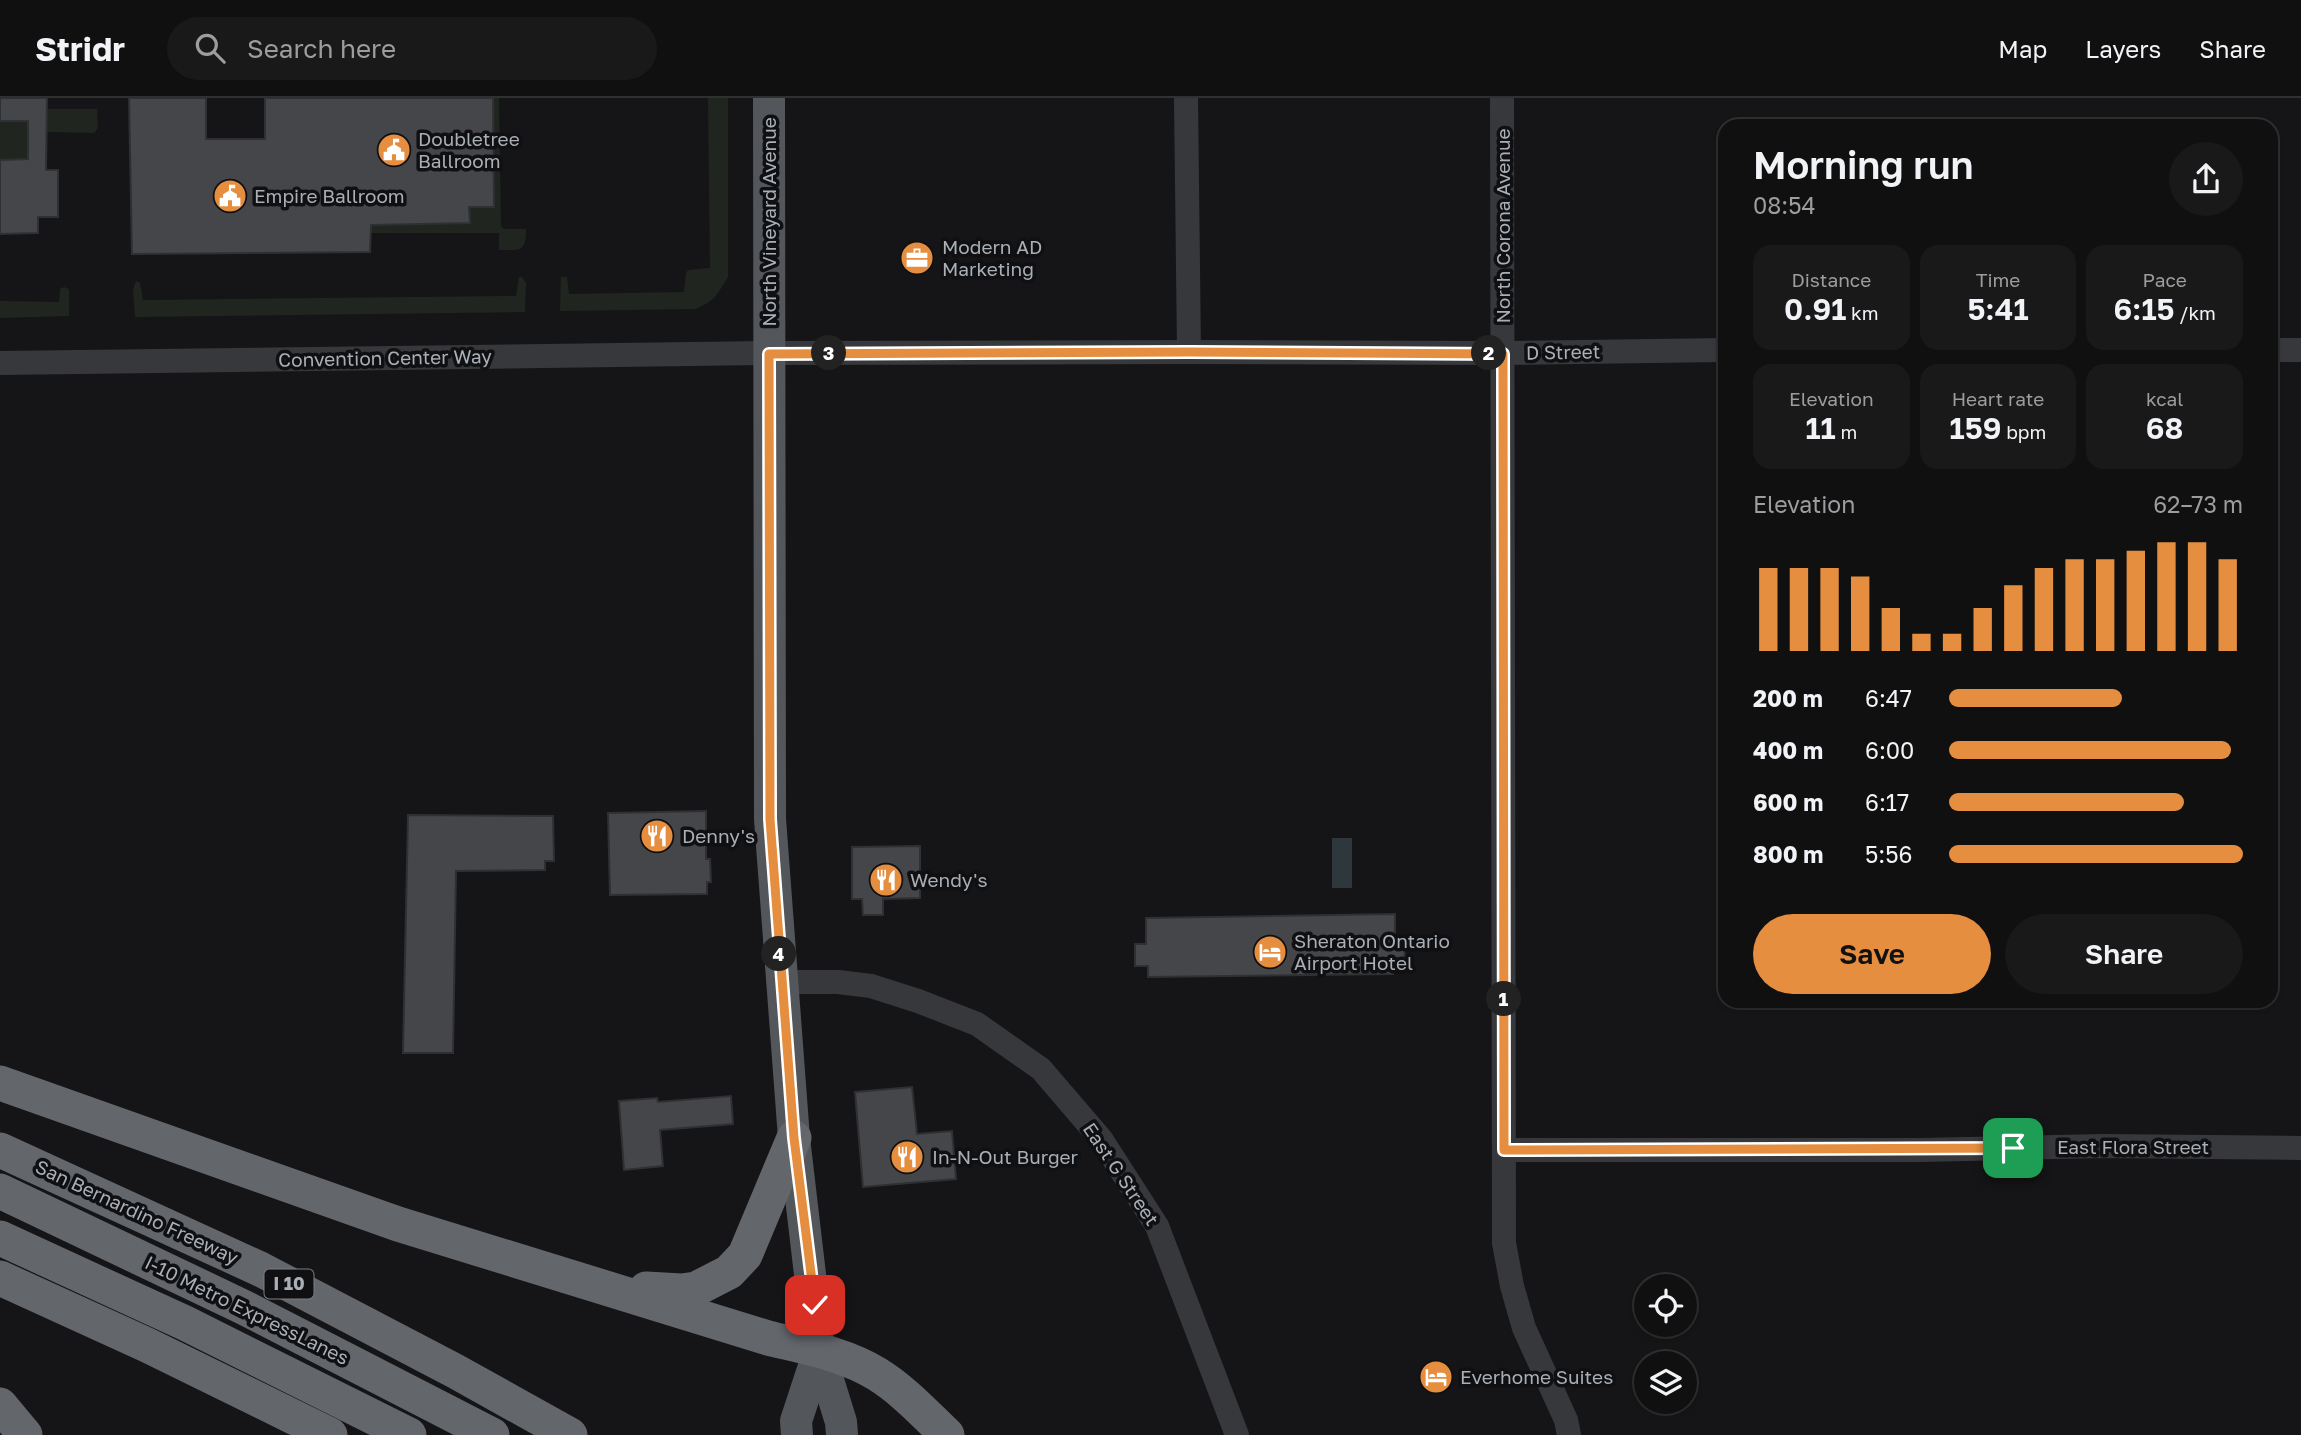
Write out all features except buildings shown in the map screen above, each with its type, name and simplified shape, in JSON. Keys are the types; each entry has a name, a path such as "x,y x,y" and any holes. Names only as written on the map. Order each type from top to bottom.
{"highway":[{"path":"0,1083 398,1224 586,1284 819,1351 876,1373 915,1404 947,1435"},
{"path":"586,1284 681,1291 696,1289 729,1272 744,1255 794,1138"},
{"name":"San Bernardino Freeway","path":"0,1150 260,1269 456,1371 570,1435"},
{"name":"I-10 Metro ExpressLanes","path":"0,1191 231,1301 492,1435"},
{"name":"I-10 Metro ExpressLanes","path":"0,1238 185,1323 409,1435"},
{"path":"0,1278 147,1345 330,1435"},
{"path":"0,1405 25,1435"}],"main road":[{"name":"North Vineyard Avenue","path":"769,98 770,819 794,1138 819,1351 841,1422 842,1435"},
{"name":"North Vineyard Avenue","path":"797,1435 796,1421 819,1351"}],"street":[{"path":"1186,98 1189,352"},
{"name":"North Corona Avenue","path":"1502,98 1504,1243 1524,1328 1566,1420 1569,1435"},
{"name":"D Street","path":"769,354 1503,354 1718,350"},
{"path":"2278,350 2301,350"},
{"name":"Convention Center Way","path":"0,363 769,354"},
{"name":"East G Street","path":"781,982 838,982 871,986 918,1001 977,1024 1041,1069 1101,1139 1157,1226 1237,1435"},
{"name":"East Flora Street","path":"1504,1150 1922,1150 2104,1146 2301,1148"}],"shaded area":[{"path":"493,98 499,98 501,226 504,229 526,229 523,246 517,250 499,250 499,233 370,233 371,225 469,223 469,207 494,207"},
{"path":"708,98 728,98 728,277 718,292 712,300 695,309 560,311 561,277 567,277 569,294 684,292 686,272 710,268"},
{"path":"47,109 97,109 98,128 94,133 47,132"},
{"path":"0,121 28,121 28,159 0,160"},
{"path":"519,277 526,283 525,312 135,317 133,290 136,281 140,283 143,300 516,296"},
{"path":"60,289 69,289 69,316 0,318 0,301 59,302"},
{"path":"1332,838 1352,838 1352,888 1332,888"}],"place":[{"name":"Doubletree Ballroom","path":"394,150"},
{"name":"Empire Ballroom","path":"230,196"},
{"name":"Modern AD Marketing","path":"917,258"},
{"name":"Denny's","path":"657,836"},
{"name":"Wendy's","path":"886,880"},
{"name":"Sheraton Ontario Airport Hotel","path":"1270,952"},
{"name":"In-N-Out Burger","path":"907,1157"},
{"name":"Everhome Suites","path":"1436,1377"}],"route":[{"path":"815,1305 794,1138 770,819 769,354 1503,354 1504,1150 2013,1148"}]}
